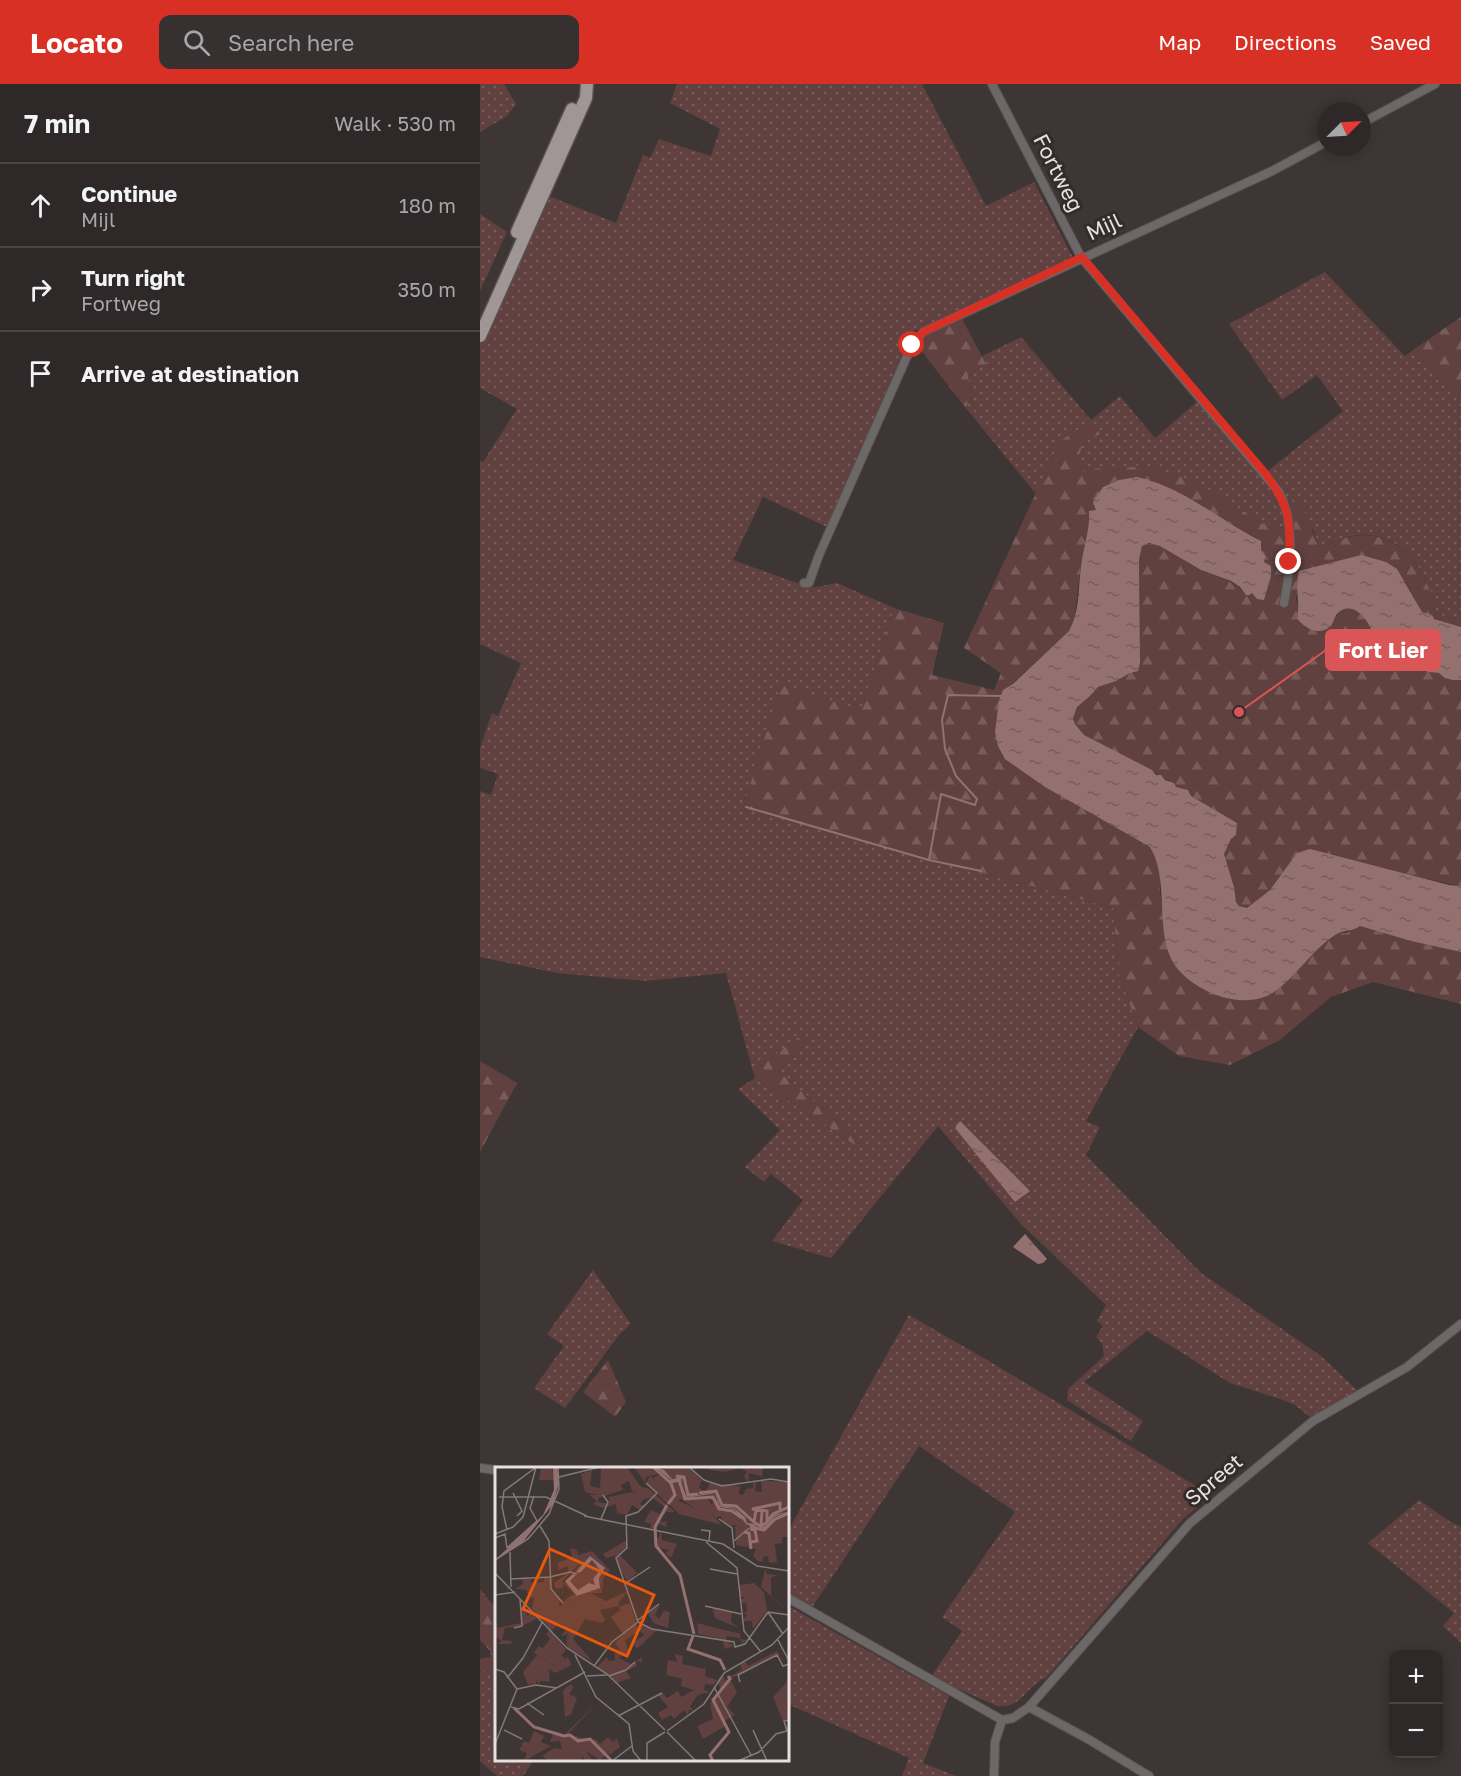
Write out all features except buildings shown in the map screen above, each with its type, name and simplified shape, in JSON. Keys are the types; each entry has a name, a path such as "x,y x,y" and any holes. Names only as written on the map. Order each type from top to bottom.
{"main road":[{"path":"480,316 575,103 586,84"},
{"path":"480,336 586,98 586,84"}],"street":[{"name":"Fortweg","path":"992,84 1082,257 1279,492 1287,511 1289,529 1288,580 1284,603"},
{"path":"1371,118 1436,84"},
{"name":"Mijl","path":"804,584 809,583 819,555 916,339 923,332 1272,171 1317,147"},
{"name":"Spreet","path":"1002,1720 1013,1718 1029,1707 1190,1523 1313,1421 1407,1367 1461,1324"},
{"path":"480,1468 495,1470"},
{"path":"789,1599 1002,1720 995,1742 994,1776"},
{"path":"1029,1707 1149,1776"}],"green space":[{"path":"480,84 504,84 516,104 507,116 480,132"},
{"path":"677,84 922,84 986,206 1034,182 1073,258 912,332 827,527 763,497 733,560 811,588 837,583 894,608 861,711 781,685 743,808 1113,908 1119,974 1138,1027 1086,1121 1100,1127 1086,1155 1201,1273 1321,1356 1358,1391 1310,1417 1295,1405 1230,1383 1147,1331 1084,1382 1143,1421 1131,1441 1067,1400 1068,1389 1104,1356 1102,1343 1096,1337 1103,1326 1097,1321 1106,1305 1021,1224 938,1126 831,1258 772,1241 803,1200 771,1174 764,1182 745,1167 780,1130 738,1089 755,1078 855,1145 860,1141 779,1072 805,1044 798,1037 753,1072 726,973 645,981 557,973 480,957 480,791 491,795 498,774 480,768 480,748 492,713 498,716 521,663 480,644 480,461 483,462 517,409 480,388 480,336 541,193 616,223 643,155 650,158 659,139 711,156 720,129 670,103"},
{"path":"480,214 507,232 480,291"},
{"path":"1325,272 1405,356 1413,350 1461,403 1461,620 1435,614 1436,601 1421,571 1414,560 1394,543 1369,535 1355,535 1319,547 1313,529 1289,529 1261,523 1236,508 1141,465 1112,471 1096,468 1085,475 1078,459 1083,443 1060,441 1036,494 965,407 972,401 968,375 986,364 982,356 1021,337 1091,420 1120,396 1155,438 1199,400 1265,473 1343,411 1317,375 1282,400 1229,324"},
{"path":"1461,317 1461,403 1413,350"},
{"path":"962,319 986,364 968,375 972,401 965,407 916,344 923,337"},
{"path":"1091,421 1100,434 1083,443 1078,459 1085,475 1096,468 1112,471 1141,465 1172,473 1210,490 1261,523 1289,529 1279,492 1304,509 1319,547 1341,539 1369,535 1394,543 1414,560 1435,598 1435,614 1461,620 1461,627 1434,619 1432,615 1422,612 1407,585 1361,555 1305,569 1296,598 1299,609 1297,618 1329,627 1343,610 1355,610 1365,618 1373,636 1363,646 1364,653 1387,661 1400,660 1409,665 1421,667 1428,672 1439,673 1453,680 1461,680 1461,886 1297,853 1270,890 1247,908 1239,906 1224,854 1231,839 1236,835 1237,823 1191,796 1188,790 1176,787 1174,783 1084,735 1075,724 1073,718 1077,707 1098,687 1130,673 1140,663 1139,560 1142,546 1155,544 1160,546 1201,570 1231,582 1246,595 1252,593 1264,600 1271,576 1271,566 1264,562 1261,541 1151,480 1119,480 1103,487 1096,510 1089,512 1088,538 1081,565 1074,622 1069,631 1003,690 999,700 1003,756 1045,787 1150,847 1156,856 1160,871 1160,892 1169,955 1191,981 1311,955 1337,933 1346,933 1360,926 1411,941 1461,952 1461,1004 1373,982 1331,997 1280,1040 1230,1065 1179,1056 1138,1027 1119,974 1113,908 743,808 781,684 861,711 894,608 944,623 932,675 994,690 1001,673 964,648 1060,441"},
{"path":"798,1037 805,1044 779,1072 860,1141 855,1145 755,1078 753,1072"},
{"path":"480,1061 517,1083 480,1152"},
{"path":"593,1270 631,1324 619,1335 565,1408 534,1388 564,1346 547,1334"},
{"path":"909,1315 1211,1495 1183,1519 1046,1678 1039,1681 1018,1701 1005,1706 997,1706 931,1677 962,1631 942,1617 1015,1512 919,1446 811,1609 789,1596 789,1529"},
{"path":"608,1360 626,1402 615,1417 583,1392"},
{"path":"1419,1500 1461,1527 1461,1643 1443,1626 1454,1613 1368,1543"},
{"path":"480,1589 495,1607 495,1668 480,1672 480,1659 490,1657 491,1652 480,1640"},
{"path":"789,1607 949,1696 923,1763 956,1776 902,1776 909,1758 789,1704"},
{"path":"495,1668 495,1761 533,1761 523,1776 497,1776 480,1761 480,1672"}],"water":[{"path":"1137,477 1185,496 1261,541 1261,550 1265,556 1264,562 1271,566 1271,576 1264,600 1257,599 1252,593 1246,595 1231,581 1201,570 1160,546 1149,543 1142,546 1139,560 1140,663 1138,671 1098,687 1077,707 1073,718 1075,724 1084,735 1152,770 1156,775 1161,775 1165,780 1174,783 1176,787 1188,790 1191,796 1237,823 1236,835 1231,839 1224,854 1239,906 1247,908 1270,890 1297,853 1310,849 1449,885 1461,886 1461,952 1411,941 1360,926 1341,932 1327,941 1274,992 1261,998 1246,1000 1231,999 1215,994 1187,978 1176,967 1169,954 1165,941 1159,871 1150,847 1045,787 1005,759 998,746 995,732 999,700 1003,690 1014,683 1069,631 1077,608 1089,511 1096,510 1093,502 1103,487 1119,480"},
{"path":"1361,555 1386,562 1397,569 1422,612 1432,615 1434,619 1461,627 1461,680 1445,678 1439,673 1428,672 1421,667 1409,665 1400,660 1374,659 1364,653 1364,643 1373,636 1365,618 1355,610 1343,610 1337,614 1330,627 1321,631 1307,628 1297,618 1299,571"},
{"path":"960,1121 1030,1191 1015,1202 955,1128"},
{"path":"1025,1234 1047,1259 1043,1263 1038,1264 1013,1247"}],"waterway":[{"path":"929,860 941,794 975,805 977,799 956,776 945,749 942,720 948,695 1001,696"},
{"path":"746,807 929,860 981,871"}],"place":[{"name":"Fort Lier","path":"1239,712"}],"route":[{"path":"912,345 923,332 1082,257 1279,492 1287,511 1289,562"}]}
